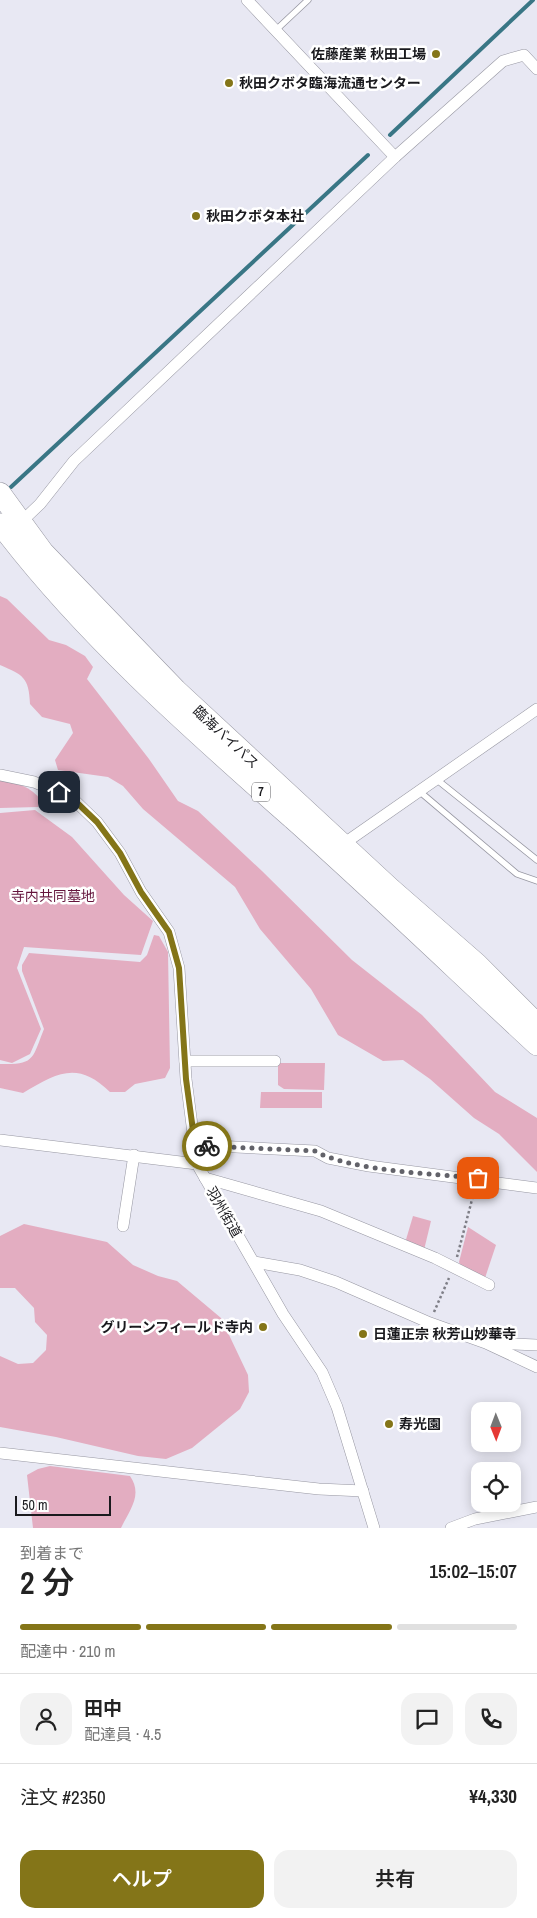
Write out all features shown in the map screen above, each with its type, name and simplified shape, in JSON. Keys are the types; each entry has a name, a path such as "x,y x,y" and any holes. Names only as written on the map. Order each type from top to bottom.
{"highway":[{"name":"臨海バイパス","path":"0,493 10,527 44,578 96,634 214,751 477,964 537,1024"},
{"name":"臨海バイパス","path":"336,849 537,1046"}],"street":[{"path":"247,0 395,157"},
{"path":"10,527 40,504 74,461 395,157 503,62 524,55 537,68"},
{"path":"336,849 537,709"},
{"name":"羽州街道","path":"0,775 34,782 72,798 97,822 120,853 141,892 169,932 179,968 185,1061 197,1164 283,1314 322,1372 337,1407 374,1528"},
{"path":"185,1061 275,1061"},
{"path":"0,1140 197,1164"},
{"path":"195,1145 315,1151 328,1158 369,1166 478,1178 537,1188"},
{"path":"123,1226 134,1155"},
{"path":"205,1178 321,1211 489,1285"},
{"path":"254,1262 300,1270 336,1282 430,1323 486,1343 537,1367"},
{"path":"486,1343 537,1345"},
{"path":"0,1453 320,1489 363,1491"},
{"path":"451,1528 475,1519 537,1507"}],"lane":[{"path":"276,30 308,0"},
{"path":"436,779 537,860"},
{"path":"419,791 517,874 537,881"}],"path":[{"path":"430,1323 454,1268 478,1178"}],"green space":[{"path":"0,596 7,599 49,640 66,645 85,656 93,667 87,679 149,759 178,801 198,811 352,960 422,1015 495,1092 537,1118 537,1172 499,1134 474,1118 430,1079 403,1060 383,1061 338,1035 311,989 260,929 235,887 143,809 123,786 108,777 58,770 55,760 73,733 70,724 42,717 30,704 28,688 23,678 0,665"},
{"path":"0,781 18,784 33,792 41,800 38,807 0,808"},
{"name":"寺内共同墓地","path":"35,810 72,837 124,895 153,921 141,955 24,947 17,968 41,1029 30,1054 12,1063 0,1060 0,813"},
{"path":"154,935 159,936 168,952 170,1068 165,1078 135,1084 125,1092 110,1092 99,1082 78,1073 57,1075 23,1093 0,1088 0,1064 20,1063 31,1058 44,1029 22,971 22,965 29,953 140,962 147,955"},
{"path":"278,1063 325,1063 324,1090 284,1089 278,1085"},
{"path":"261,1092 322,1092 322,1108 260,1108"},
{"path":"413,1216 431,1221 424,1250 405,1243"},
{"path":"24,1224 107,1242 133,1265 158,1276 177,1281 221,1318 248,1375 249,1392 240,1409 192,1448 166,1459 138,1456 56,1437 0,1427 0,1356 18,1364 33,1363 46,1350 47,1335 35,1322 34,1308 15,1288 0,1288 0,1236"},
{"path":"468,1227 496,1245 485,1278 462,1269 459,1262"},
{"path":"50,1466 130,1476 135,1489 134,1502 121,1528 33,1528 27,1475 38,1469"}],"waterway":[{"path":"390,135 533,0"},
{"path":"11,487 368,155"}],"way so far":[{"path":"207,1146 315,1151 328,1158 369,1166 478,1178"}],"place":[{"name":"佐藤産業 秋田工場","path":"436,54"},
{"name":"秋田クボタ臨海流通センター","path":"229,83"},
{"name":"秋田クボタ本社","path":"196,216"},
{"name":"グリーンフィールド寺内","path":"263,1327"},
{"name":"日蓮正宗 秋芳山妙華寺","path":"363,1334"},
{"name":"寿光園","path":"389,1424"}],"route":[{"path":"59,792 72,798 97,822 120,853 141,892 169,932 179,968 186,1079 195,1145 207,1146"}]}
